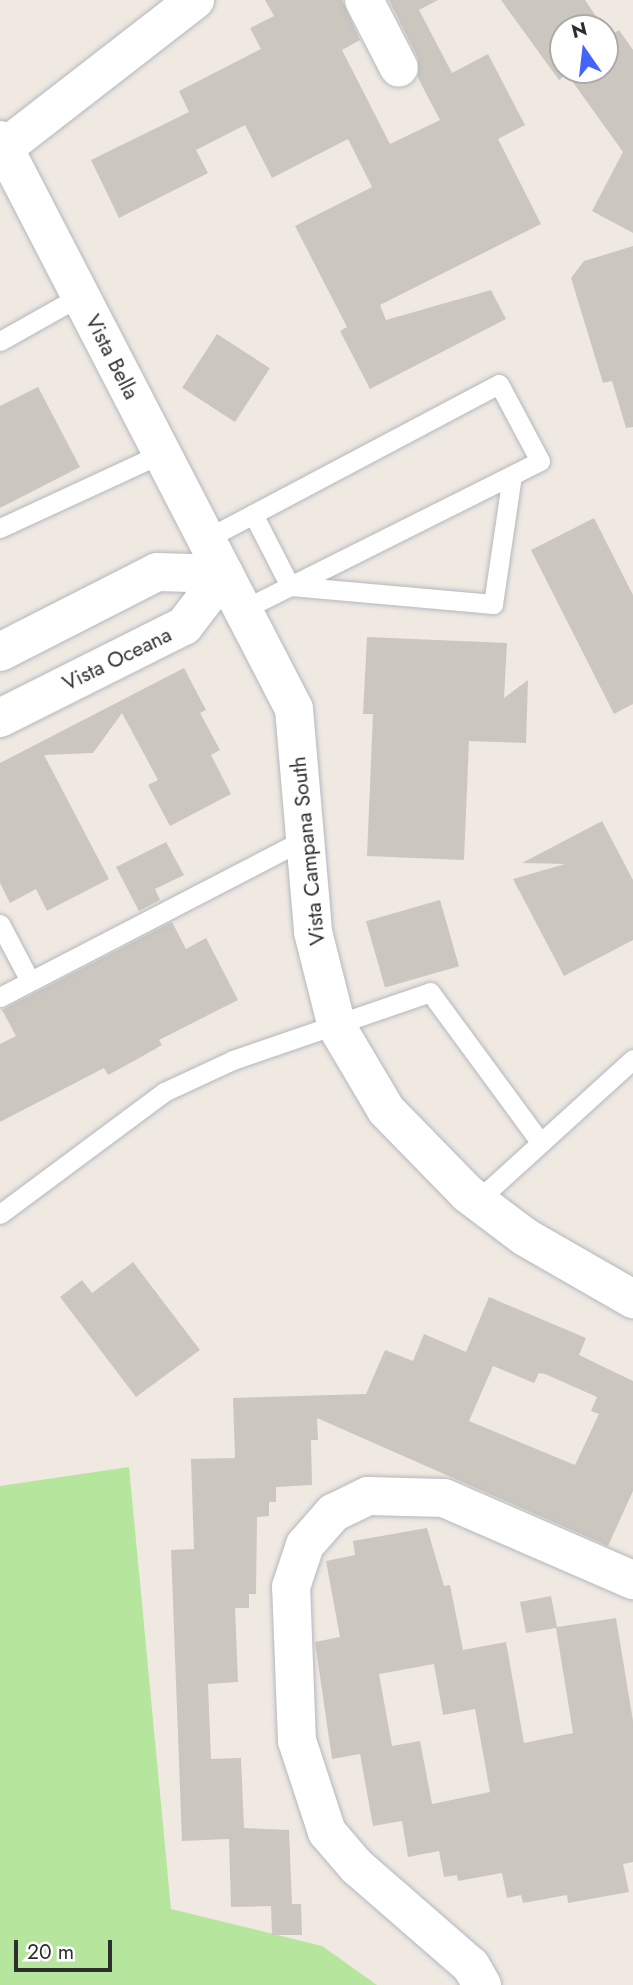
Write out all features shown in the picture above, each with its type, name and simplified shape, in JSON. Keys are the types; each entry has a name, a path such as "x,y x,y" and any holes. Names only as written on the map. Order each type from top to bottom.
{"street":[{"path":"1,146 195,0"},
{"path":"365,0 399,68"},
{"name":"Vista Bella","path":"1,146 224,574"},
{"path":"0,652 157,572 224,574"},
{"name":"Vista Campana South","path":"224,574 294,709 313,932 337,1027 386,1110 477,1200 525,1237 633,1298"},
{"name":"Vista Oceana","path":"0,718 184,626 224,574"},
{"path":"482,1985 471,1966 357,1867 327,1832 297,1741 291,1587 305,1545 333,1513 368,1496 444,1498 633,1580"}],"lane":[{"path":"0,341 80,296"},
{"path":"206,539 499,384 540,461 242,610"},
{"path":"0,528 162,453"},
{"path":"290,586 493,604 512,475"},
{"path":"253,514 290,586"},
{"path":"0,997 305,839"},
{"path":"0,924 30,981"},
{"path":"0,1214 164,1092 233,1059 337,1027 430,992 541,1143"},
{"path":"477,1200 633,1059"}],"green space":[{"path":"129,1467 171,1909 322,1946 377,1985 0,1985 0,1486"}],"building":[{"path":"265,0 342,0 360,40 342,50 390,144 440,120 418,78 418,58 389,0 438,0 419,10 452,73 488,54 525,125 498,139 541,224 380,305 386,320 491,290 506,319 370,389 340,331 347,327 295,226 372,187 348,139 272,178 245,125 196,150 208,173 119,218 91,160 189,112 179,91 261,49 250,28 274,16"},
{"path":"501,0 585,0 594,14 549,14 549,66"},
{"path":"619,30 633,50 633,233 592,211 623,152 574,84 619,84"},
{"path":"633,246 633,427 626,428 612,381 603,383 571,278 584,261"},
{"path":"217,334 270,368 235,422 182,388"},
{"path":"38,387 80,467 0,508 0,406"},
{"path":"594,518 633,595 633,704 614,714 531,550"},
{"path":"367,637 507,643 504,698 528,680 526,743 469,741 464,860 367,856 373,714 363,714"},
{"path":"184,668 206,710 200,713 220,750 211,755 231,794 170,826 148,785 158,780 122,713 93,753 44,755 109,879 47,911 36,889 10,903 0,883 0,763"},
{"path":"602,821 633,880 633,940 564,976 513,879 565,864 522,863"},
{"path":"166,842 184,875 155,889 160,900 139,911 116,867"},
{"path":"440,900 459,966 385,988 366,921"},
{"path":"172,922 186,949 206,938 238,1000 159,1040 162,1045 108,1075 104,1068 0,1122 0,1044 16,1036 2,1010"},
{"path":"133,1262 200,1350 136,1397 60,1297 82,1280 92,1293"},
{"path":"489,1297 586,1338 579,1355 633,1381 633,1491 608,1546 317,1418 318,1440 311,1440 312,1485 276,1487 276,1502 269,1502 269,1516 257,1517 256,1594 249,1594 249,1608 235,1608 238,1682 208,1684 211,1759 241,1758 244,1828 289,1830 292,1904 301,1904 302,1935 272,1935 271,1906 231,1907 229,1839 182,1841 171,1550 194,1549 191,1459 235,1458 233,1398 366,1394 385,1350 413,1361 424,1334 466,1352","holes":["493,1366 534,1383 539,1373 545,1374 597,1397 591,1411 599,1414 575,1465 469,1421"]},
{"path":"427,1528 444,1586 450,1585 463,1650 506,1642 524,1743 573,1733 556,1628 526,1633 520,1602 551,1596 557,1627 616,1618 633,1721 633,1862 623,1864 629,1892 568,1903 567,1895 523,1903 521,1895 507,1898 502,1873 458,1881 457,1875 444,1877 439,1851 408,1857 402,1821 373,1826 360,1754 332,1759 315,1642 340,1637 326,1561 355,1555 353,1541","holes":["434,1664 443,1715 475,1709 490,1792 432,1804 420,1741 392,1746 379,1674"]}]}
